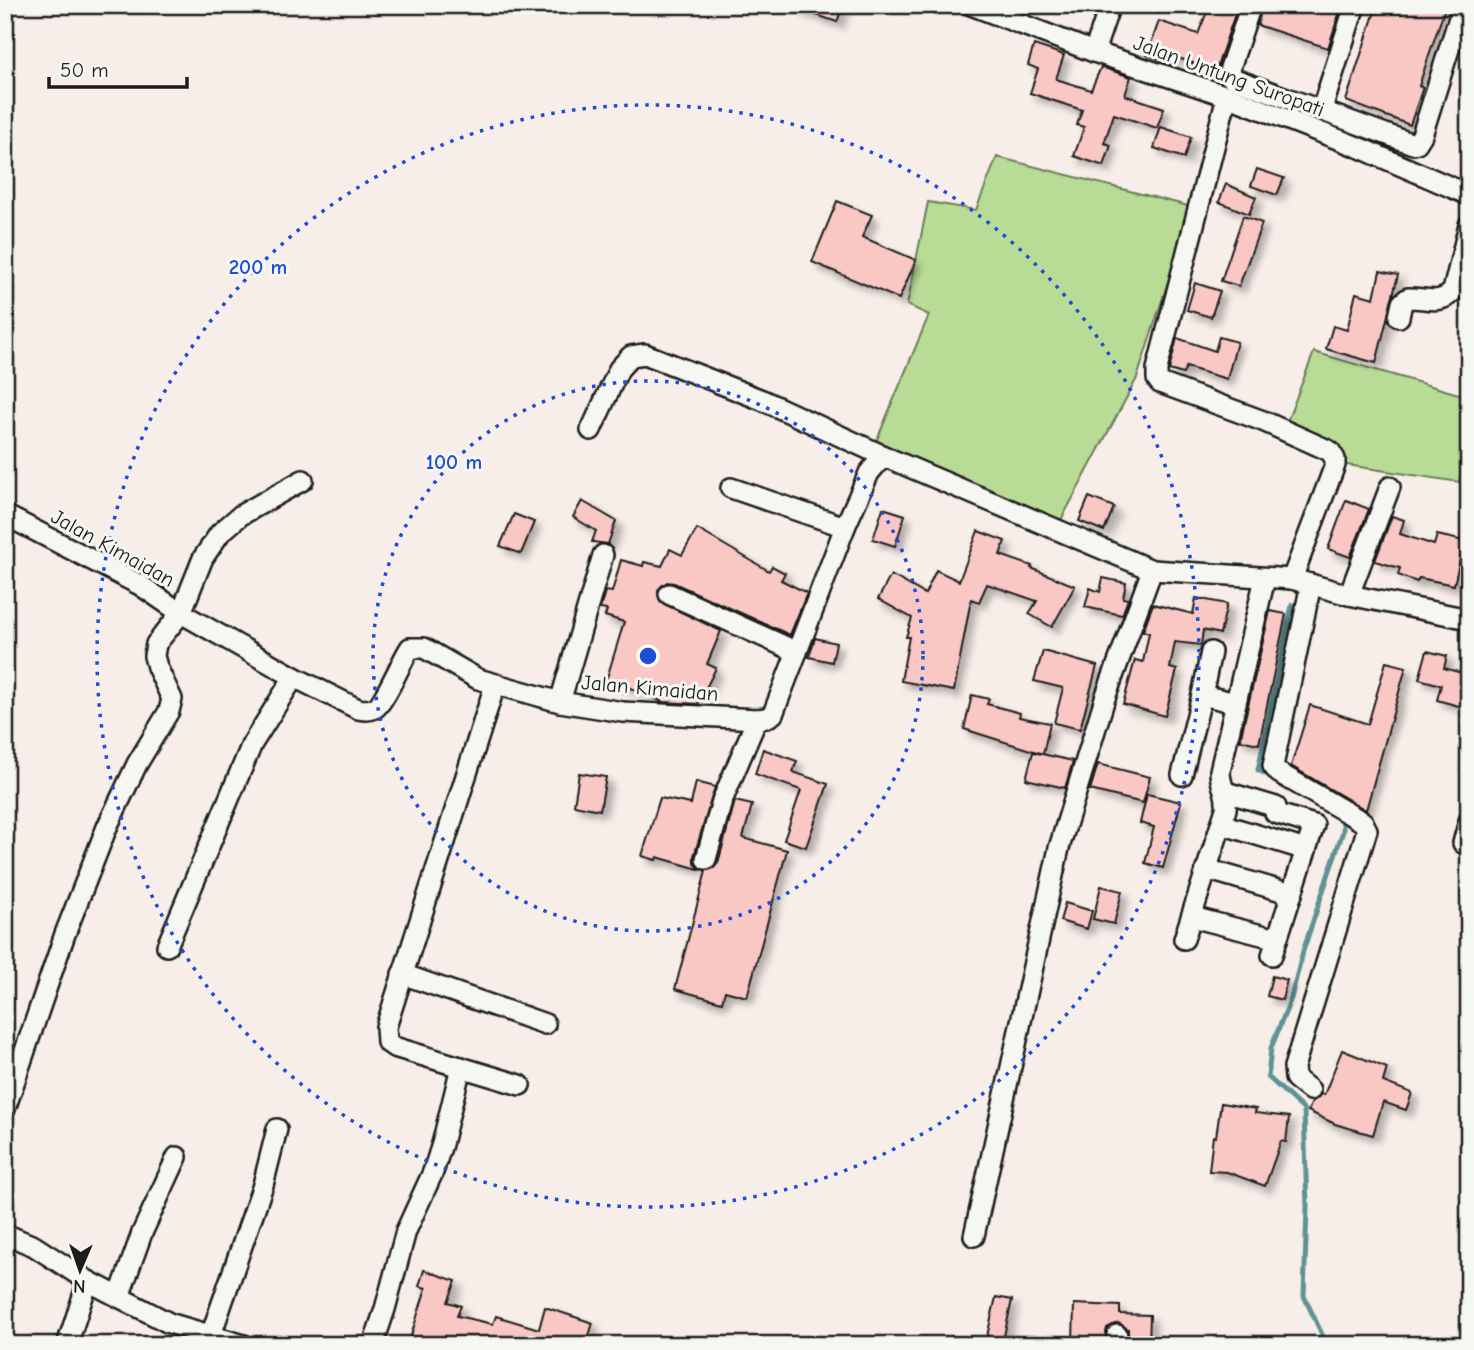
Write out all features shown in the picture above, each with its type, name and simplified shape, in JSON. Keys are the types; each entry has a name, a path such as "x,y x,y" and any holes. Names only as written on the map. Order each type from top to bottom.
{"street":[{"name":"Jalan Untung Suropati","path":"971,5 1094,52 1227,96 1358,147 1469,195"},
{"path":"1094,52 1110,5"},
{"path":"1251,5 1230,68 1232,78 1322,109 1408,144 1416,143 1422,135 1462,5"},
{"path":"1322,109 1356,5"},
{"path":"1227,96 1157,369 1157,379 1172,388 1263,421 1330,451 1335,459 1302,581 1273,766 1279,773 1363,822 1367,830 1294,1067 1295,1078 1310,1090"},
{"path":"1399,317 1402,303 1408,298 1436,300 1447,298 1453,291 1469,225"},
{"path":"591,430 619,369 631,356 645,354 762,400 888,458 1152,570 1302,581 1349,595 1469,620"},
{"path":"706,859 722,801 757,719 766,719 773,715 845,527 872,467 888,458"},
{"path":"5,1109 65,934 107,827 137,764 169,711 172,699 154,656 156,644 181,613 203,558 220,533 241,514 303,480"},
{"path":"1349,595 1390,487"},
{"path":"731,488 845,527"},
{"name":"Jalan Kimaidan","path":"5,515 140,585 181,613 294,677 366,711 379,706 403,658 410,648 417,647 424,648 478,679 560,702 623,712 757,719"},
{"path":"560,702 603,555"},
{"path":"974,1236 1059,848 1105,698 1152,570"},
{"path":"1184,939 1226,809 1226,792 1220,779 1220,771 1265,578"},
{"path":"669,594 797,652"},
{"path":"1182,775 1212,652"},
{"path":"167,946 252,744 294,677"},
{"path":"495,685 386,1027 387,1042 394,1047 520,1085"},
{"path":"1202,695 1236,703"},
{"path":"1192,916 1275,947 1316,816 1275,813 1276,807 1226,792"},
{"path":"1463,842 1469,821"},
{"path":"1221,824 1306,849"},
{"path":"1206,870 1292,894"},
{"path":"402,974 545,1024"},
{"path":"373,1345 406,1231 433,1172 442,1144 461,1067"},
{"path":"211,1335 263,1185 277,1129"},
{"path":"119,1297 142,1233 177,1157"},
{"path":"5,1234 34,1246 88,1281 169,1323 244,1345"},
{"path":"67,1345 88,1281"}],"green space":[{"path":"997,157 1192,207 1137,378 1053,535 871,454 929,315 907,305 928,202 976,210"},
{"path":"1314,352 1469,397 1469,443 1459,482 1340,464 1283,432"}],"building":[{"path":"797,5 843,5 837,22 796,8"},
{"path":"1207,5 1238,5 1218,64 1218,72 1173,56 1170,63 1147,55 1159,21 1198,34 1208,9"},
{"path":"1263,5 1342,5 1328,48 1257,25"},
{"path":"1377,5 1446,5 1419,86 1423,87 1410,125 1346,101"},
{"path":"1034,45 1064,55 1056,79 1091,90 1101,67 1131,77 1125,95 1164,108 1157,128 1114,114 1104,143 1111,145 1104,166 1074,156 1084,127 1077,125 1082,110 1030,93 1038,69 1028,65"},
{"path":"1161,127 1191,137 1184,158 1154,148"},
{"path":"1257,169 1284,178 1277,195 1251,186"},
{"path":"1226,184 1256,197 1249,214 1219,202"},
{"path":"837,201 872,215 862,237 916,260 899,299 812,262"},
{"path":"1243,216 1262,223 1239,286 1221,281"},
{"path":"1380,271 1398,275 1376,363 1326,349 1333,326 1347,330 1356,293 1374,298"},
{"path":"1195,283 1220,291 1211,317 1187,310"},
{"path":"1219,337 1237,342 1227,379 1186,367 1183,374 1169,370 1177,338 1215,351"},
{"path":"1089,497 1114,507 1104,531 1079,521"},
{"path":"1346,500 1369,509 1350,557 1328,549"},
{"path":"582,501 616,521 608,544 592,542 596,531 573,517"},
{"path":"883,508 905,515 895,546 873,539"},
{"path":"514,514 534,522 521,554 500,546"},
{"path":"1392,516 1404,520 1400,534 1434,545 1437,535 1464,541 1454,585 1419,578 1417,582 1398,575 1400,568 1375,561"},
{"path":"697,529 769,571 772,566 785,573 781,580 807,593 790,635 667,582 658,590 660,602 721,631 707,664 716,668 698,704 663,702 647,693 606,681 624,622 605,616 607,610 600,609 605,591 612,592 621,560 643,566 644,562 662,566 670,549 682,555"},
{"path":"978,531 1005,541 1000,555 1075,586 1052,627 1029,614 1037,601 987,584 979,602 971,599 954,691 901,681 909,637 906,637 912,618 878,599 891,575 925,594 936,570 959,581"},
{"path":"1103,578 1126,583 1123,598 1128,599 1122,615 1085,607 1090,588 1100,592"},
{"path":"1196,598 1227,604 1220,634 1203,630 1201,645 1175,642 1170,668 1177,670 1165,716 1123,704 1135,660 1143,662 1149,633 1143,631 1153,604 1193,614"},
{"path":"1270,611 1286,614 1259,744 1240,740"},
{"path":"815,638 836,643 832,662 809,657"},
{"path":"1043,651 1097,666 1080,729 1054,723 1063,688 1034,681"},
{"path":"1427,651 1447,656 1444,668 1469,675 1466,708 1437,700 1441,685 1419,679"},
{"path":"1386,662 1406,667 1366,810 1291,766 1310,705 1368,724"},
{"path":"972,695 989,699 987,704 1020,713 1019,717 1050,723 1043,754 964,729"},
{"path":"763,749 797,761 793,772 828,784 806,847 784,840 801,790 755,774"},
{"path":"1033,752 1073,761 1065,788 1026,779"},
{"path":"1098,764 1150,777 1143,803 1090,790"},
{"path":"579,773 606,777 600,810 574,805"},
{"path":"696,782 715,787 694,856 694,863 702,870 657,857 656,860 642,856 660,798 691,804"},
{"path":"1147,794 1181,802 1163,868 1145,863 1154,827 1140,823"},
{"path":"735,801 752,805 743,838 787,850 747,997 725,991 722,1002 675,989 704,871 714,868 718,863"},
{"path":"1101,886 1122,891 1114,924 1093,919"},
{"path":"1065,903 1092,911 1087,929 1060,921"},
{"path":"1272,976 1287,980 1282,1000 1267,996"},
{"path":"1342,1050 1387,1068 1383,1082 1412,1093 1406,1110 1383,1102 1373,1135 1335,1124 1308,1111 1312,1102 1321,1094 1324,1095"},
{"path":"1221,1103 1256,1109 1255,1113 1289,1117 1286,1142 1281,1141 1265,1186 1227,1172 1209,1171 1213,1136 1216,1137"},
{"path":"424,1270 456,1281 448,1302 461,1306 457,1316 493,1324 496,1316 539,1329 545,1307 593,1323 586,1345 431,1345 410,1339 426,1288 419,1286"},
{"path":"996,1297 1012,1300 1002,1345 985,1345"},
{"path":"1074,1304 1120,1306 1120,1314 1150,1315 1149,1345 1128,1345 1128,1329 1118,1323 1107,1328 1104,1345 1073,1345"}],"waterway":[{"path":"1274,778 1258,770 1292,605"},
{"path":"1327,1345 1304,1296 1307,1208 1304,1110 1268,1077 1271,1048 1291,998 1303,951 1343,831 1343,814"}]}
